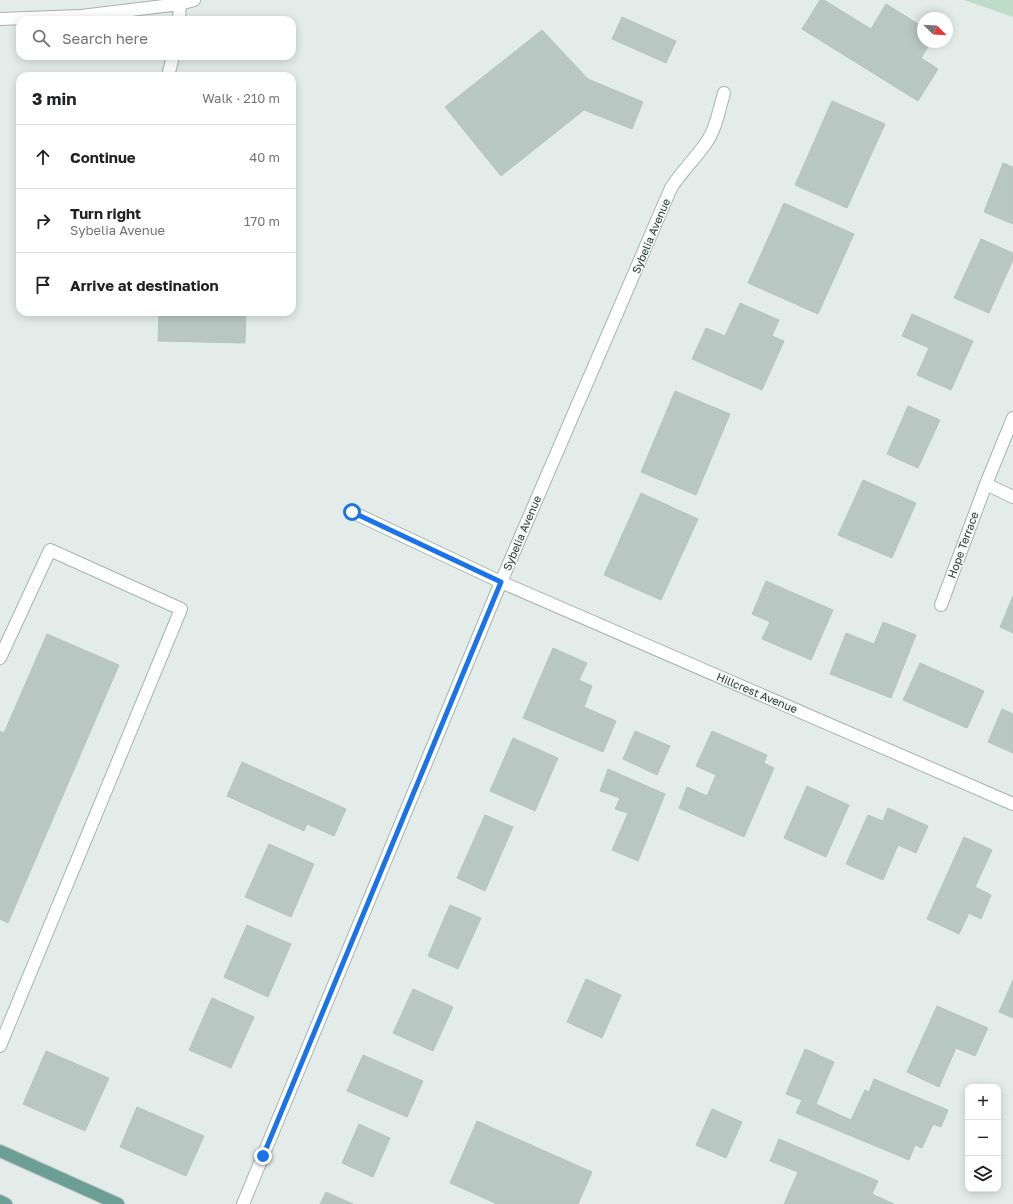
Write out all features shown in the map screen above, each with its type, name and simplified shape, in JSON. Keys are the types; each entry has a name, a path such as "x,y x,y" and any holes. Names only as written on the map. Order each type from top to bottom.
{"main road":[{"path":"0,1151 118,1204"}],"street":[{"path":"81,16 180,4 194,0"},
{"path":"179,16 180,4"},
{"path":"0,19 16,18"},
{"path":"169,72 172,60"},
{"name":"Sybelia Avenue","path":"243,1204 501,582 671,188 677,178 706,144 711,134 724,93"},
{"name":"Hope Terrace","path":"941,605 986,484 1013,418"},
{"path":"986,484 1013,497"},
{"name":"Hillcrest Avenue","path":"352,512 501,582 1013,804"},
{"path":"0,658 50,550 181,609 0,1046"}],"green space":[{"path":"964,0 1013,0 1013,17"}],"building":[{"path":"820,0 824,0 871,29 886,4 917,23 917,48 927,48 921,58 938,69 918,101 802,29"},
{"path":"622,17 676,41 666,63 612,39"},
{"path":"542,30 588,79 643,102 632,129 584,110 501,176 445,107"},
{"path":"832,101 885,124 847,208 795,185"},
{"path":"1003,163 1013,167 1013,224 984,212"},
{"path":"784,203 854,234 818,314 748,283"},
{"path":"981,239 1013,253 1013,260 989,313 954,298"},
{"path":"740,303 779,320 772,336 784,341 762,390 692,359 706,328 725,336"},
{"path":"912,314 973,341 951,390 917,375 929,348 902,336"},
{"path":"159,316 246,316 245,343 158,341"},
{"path":"675,391 730,414 696,495 641,472"},
{"path":"908,406 940,420 918,468 887,454"},
{"path":"863,480 916,503 892,558 838,535"},
{"path":"641,493 698,519 661,600 604,575"},
{"path":"766,581 833,610 811,660 762,639 770,622 752,614"},
{"path":"1013,596 1013,633 1000,627"},
{"path":"883,622 916,635 891,698 830,674 846,633 874,644"},
{"path":"47,634 119,665 8,923 0,919 0,731 4,733"},
{"path":"553,648 587,663 579,680 592,686 584,707 616,721 603,752 523,718"},
{"path":"920,663 984,691 967,728 903,700"},
{"path":"1002,709 1013,714 1013,753 988,742"},
{"path":"635,731 670,746 657,775 623,759"},
{"path":"712,731 767,755 764,763 774,768 744,837 679,808 687,787 707,796 716,775 696,766"},
{"path":"513,738 558,758 535,811 490,791"},
{"path":"242,762 346,809 334,836 307,824 304,831 227,796"},
{"path":"608,769 665,794 638,861 612,850 628,813 615,809 620,798 600,791"},
{"path":"807,786 849,805 826,857 784,838"},
{"path":"888,808 928,826 916,853 898,845 883,880 846,864 868,815 883,821"},
{"path":"485,815 513,827 485,891 457,878"},
{"path":"964,837 992,850 975,887 991,895 981,919 969,913 959,934 927,919"},
{"path":"269,844 314,864 291,917 245,897"},
{"path":"450,905 481,918 458,969 428,956"},
{"path":"247,925 291,944 268,997 224,977"},
{"path":"586,979 621,995 602,1038 567,1022"},
{"path":"1013,980 1013,1018 999,1012"},
{"path":"413,989 453,1007 433,1051 393,1033"},
{"path":"212,998 254,1017 231,1068 189,1050"},
{"path":"937,1006 988,1028 975,1056 956,1048 939,1087 907,1072"},
{"path":"805,1049 834,1062 816,1104 851,1120 865,1090 869,1092 874,1079 948,1110 941,1127 933,1124 922,1148 915,1145 909,1160 796,1113 802,1100 786,1094"},
{"path":"46,1051 109,1078 85,1131 23,1104"},
{"path":"363,1055 423,1081 407,1117 347,1091"},
{"path":"137,1107 204,1136 186,1176 120,1147"},
{"path":"712,1109 742,1122 726,1158 696,1145"},
{"path":"477,1121 592,1172 578,1204 497,1204 450,1183"},
{"path":"359,1124 390,1138 373,1177 342,1163"},
{"path":"779,1139 878,1181 872,1194 894,1204 784,1204 798,1172 770,1161"},
{"path":"326,1192 353,1204 320,1204"}],"route":[{"path":"263,1156 501,582 352,512"}]}
